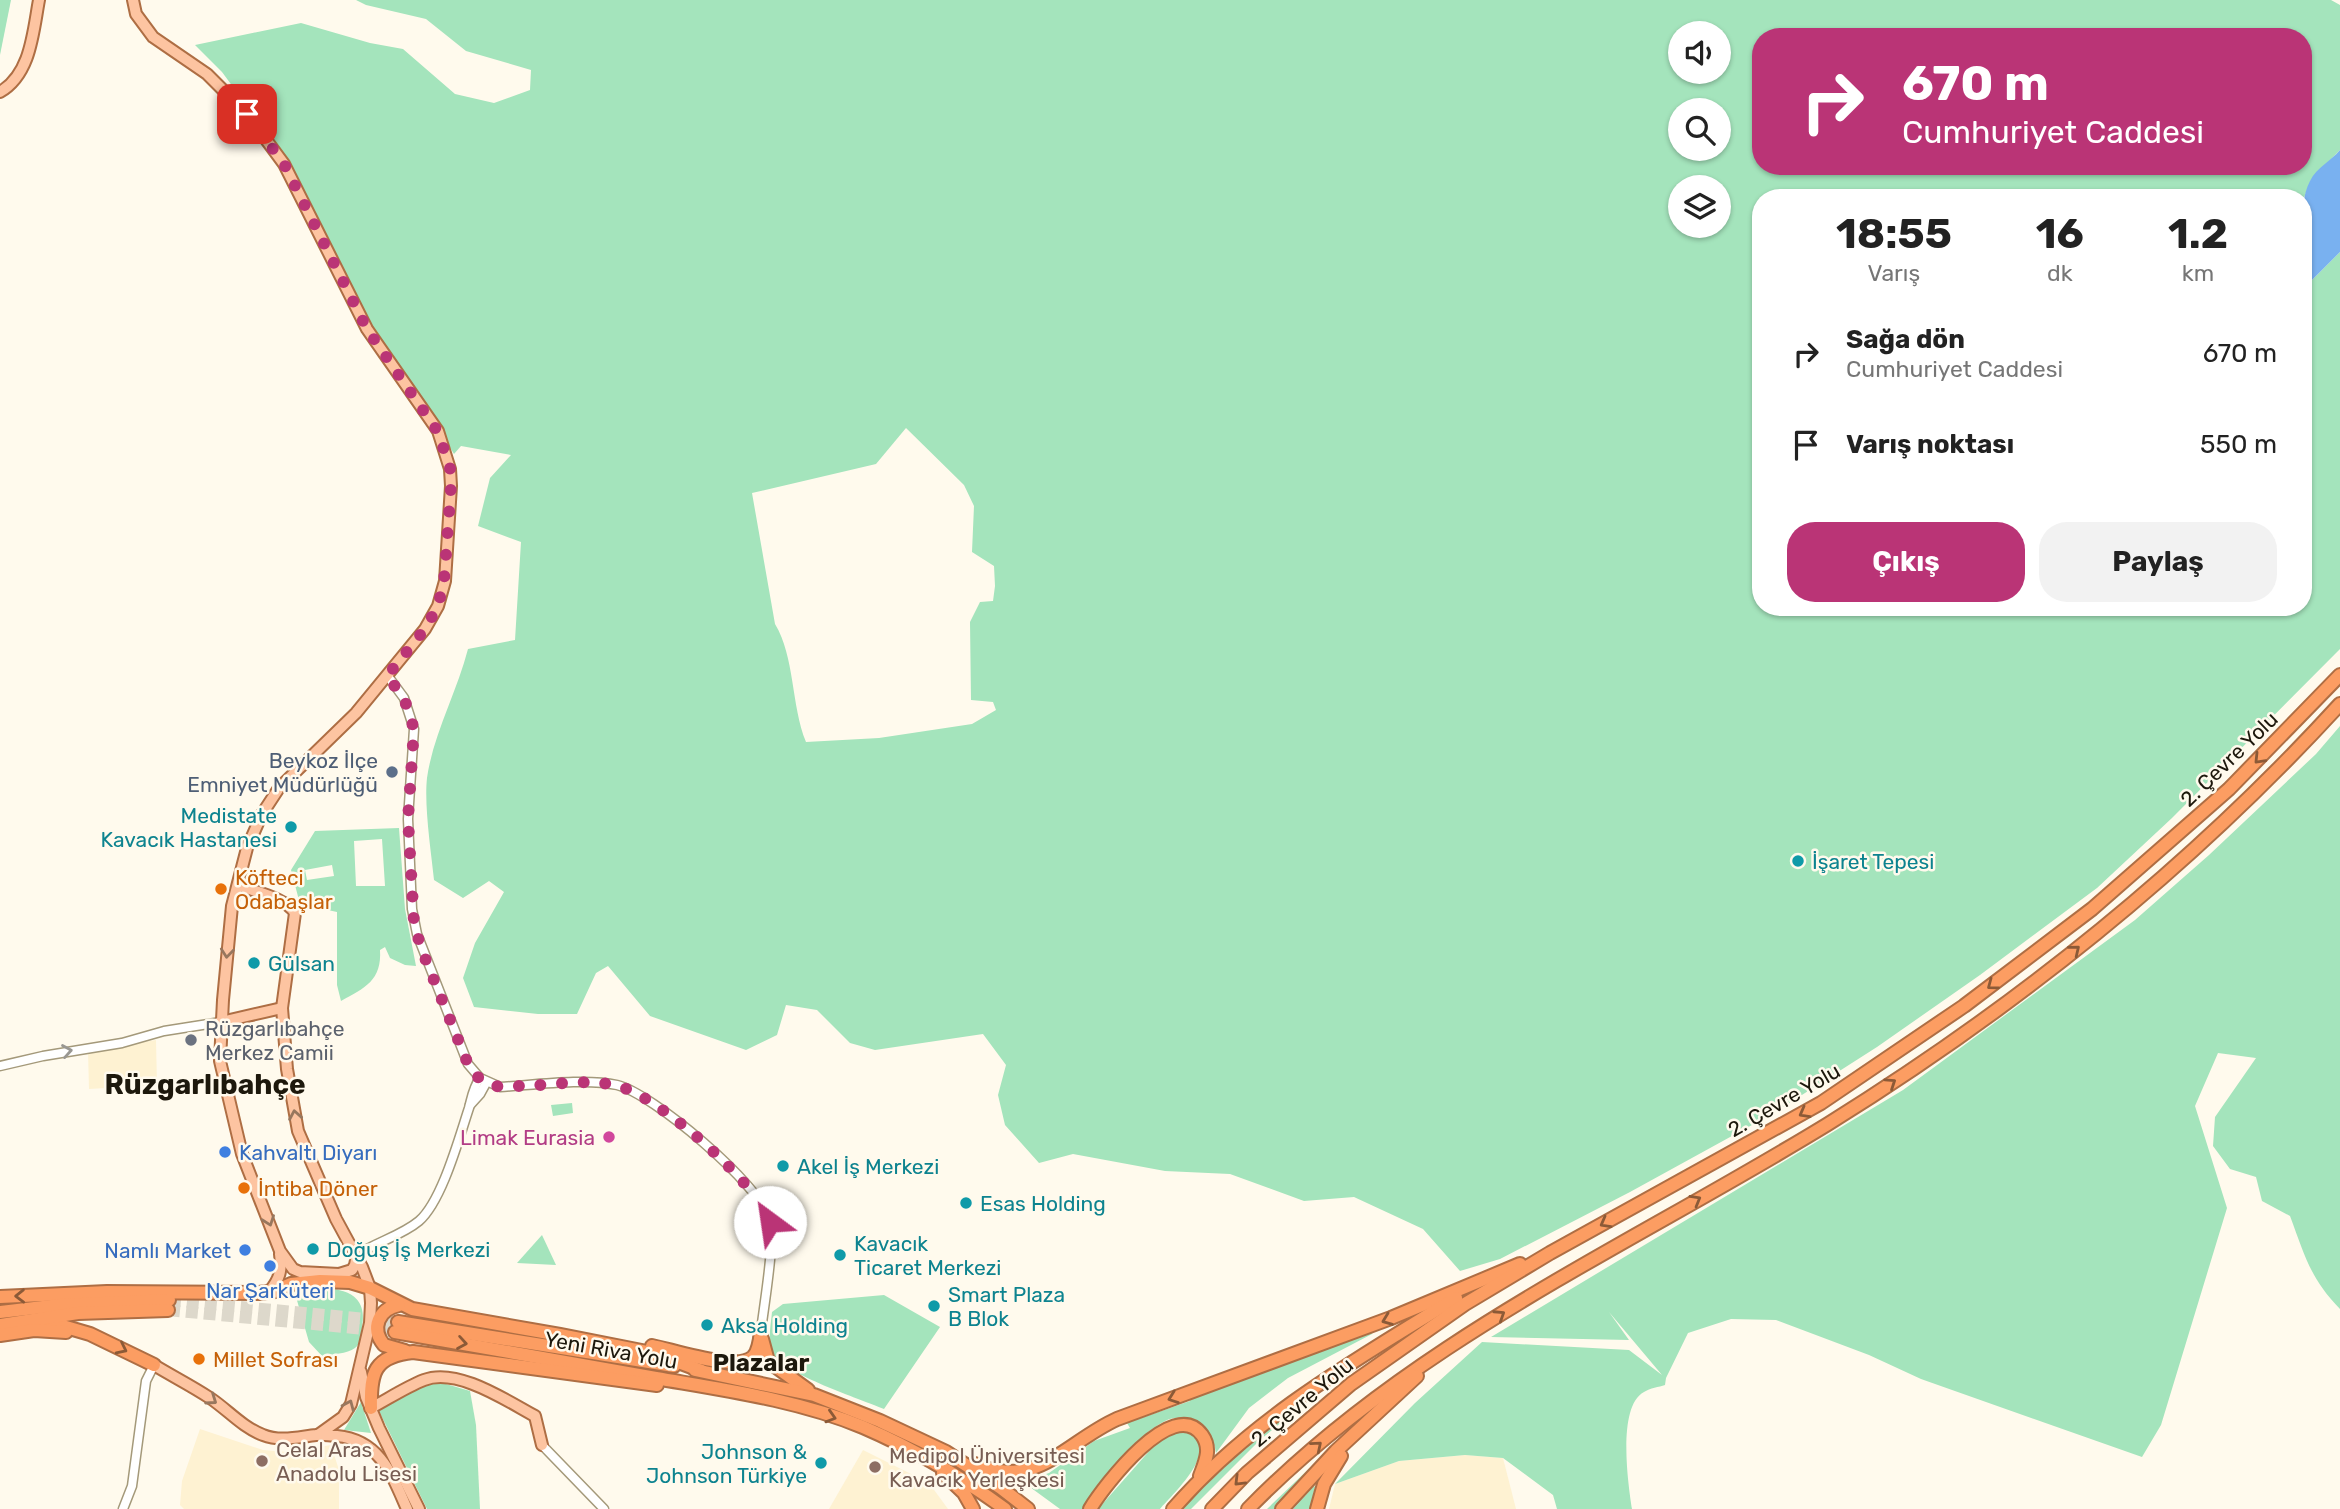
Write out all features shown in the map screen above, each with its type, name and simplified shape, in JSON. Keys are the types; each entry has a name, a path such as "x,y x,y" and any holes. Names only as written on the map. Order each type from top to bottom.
{"highway":[{"name":"2. Çevre Yolu","path":"1212,1509 1247,1473 1351,1384 1465,1304 1550,1253 1821,1104 1964,1006 2092,909 2229,789 2340,674"},
{"name":"2. Çevre Yolu","path":"1248,1509 1293,1466 1403,1378 1527,1298 1825,1125 1979,1021 2081,946 2174,869 2281,768 2340,704"},
{"path":"0,1297 107,1292 269,1292 291,1284 320,1280 350,1282 370,1288 399,1305 464,1320 657,1354 702,1371 814,1395 994,1471 1014,1473 1029,1471 1049,1462 1088,1434 1117,1419 1380,1322 1550,1253"},
{"path":"1173,1509 1197,1481 1234,1447 1317,1384 1494,1274"},
{"path":"0,1312 60,1305 169,1305 78,1313 0,1325"},
{"path":"399,1305 382,1312 377,1323 378,1335 384,1345 413,1352 624,1382 765,1399"},
{"path":"39,1320 90,1334 154,1365"},
{"name":"Yeni Riva Yolu","path":"702,1371 396,1327 725,1390 859,1426 928,1458 964,1479 1005,1509"},
{"path":"0,1335 34,1330 90,1334"},
{"path":"559,1335 591,1332 732,1364 745,1363 755,1355 761,1331"},
{"path":"761,1331 768,1361 814,1395"},
{"path":"371,1408 371,1379 377,1366 394,1355 413,1352"},
{"path":"1282,1509 1336,1451 1443,1352"},
{"path":"1090,1509 1097,1497 1145,1444 1156,1434 1177,1425 1192,1426 1205,1439 1208,1454 1197,1481"},
{"path":"1317,1509 1328,1475 1361,1430"},
{"path":"946,1452 1028,1509"},
{"path":"928,1458 964,1493 973,1509"}],"main road":[{"path":"0,92 13,84 28,57 40,0"},
{"path":"133,0 136,14 153,37 207,74 247,114 284,164 367,329 431,421 444,446 451,486 444,581 438,606 425,629 356,713 279,788 261,814 247,848 232,906 220,1061 242,1154 280,1251 289,1264 300,1272 347,1272 355,1265 357,1250"},
{"path":"238,885 276,900 292,908 295,913 282,1009 287,1069 298,1131 337,1219 357,1250 370,1288 370,1324 348,1411 318,1435"},
{"path":"221,1022 282,1009"},
{"path":"269,1292 281,1271 280,1251"},
{"path":"360,1362 362,1383 379,1428 419,1509"},
{"path":"154,1365 210,1398 251,1430 266,1436 283,1439 318,1435 344,1437 363,1443 379,1454 390,1469 407,1509"},
{"path":"371,1408 425,1380 447,1377 473,1384 535,1416 542,1445"},
{"path":"363,1443 374,1438 379,1428"}],"street":[{"path":"387,676 404,698 414,729 408,819 414,923 421,948 470,1068 476,1091"},
{"path":"0,1066 118,1043 164,1031 221,1022"},
{"path":"470,1068 483,1080 500,1087"},
{"path":"357,1250 416,1223 428,1211 445,1177 470,1105 483,1080"},
{"path":"476,1091 500,1087 607,1084 629,1089 681,1125 723,1161 757,1198 770,1222 771,1239 761,1331"},
{"path":"123,1509 132,1486 146,1381 154,1365"},
{"path":"542,1445 604,1509"}],"shaded area":[{"path":"156,1040 157,1085 89,1089 88,1051"},
{"name":"Celal Aras Anadolu Lisesi","path":"200,1429 263,1450 287,1452 331,1445 339,1470 339,1509 184,1509 180,1505 182,1481"},
{"name":"Medipol Üniversitesi Kavacık Yerleşkesi","path":"863,1450 929,1483 948,1509 829,1509"},
{"path":"1465,1455 1503,1458 1516,1509 1329,1509 1335,1484 1399,1461"}],"green space":[{"path":"0,0 11,0 0,55"},
{"path":"356,0 2331,0 2340,5 2340,150 2311,180 2307,189 1752,189 1752,616 2312,616 2312,280 2340,252 2340,649 2172,818 2097,888 1980,975 1877,1047 1772,1114 1500,1259 1460,1271 1423,1229 1354,1197 1304,1201 1230,1174 1165,1171 1073,1154 1039,1163 1005,1125 998,1095 1006,1065 983,1034 875,1050 850,1043 817,1010 786,1005 777,1035 746,1050 650,1016 608,966 596,973 577,1014 538,1014 474,1007 463,978 475,943 504,892 489,881 463,898 434,880 426,789 434,746 468,649 515,640 521,542 478,526 490,478 511,455 461,446 454,454 406,377 368,324 266,132 222,72 195,45 301,23 370,43 403,49 455,94 494,103 530,90 531,70 466,51 426,19 366,5","holes":["906,428 964,485 974,506 972,552 994,566 993,601 980,602 970,622 971,700 993,702 996,710 972,724 879,738 806,742 790,666 775,624 752,493 876,464"]},
{"path":"2340,726 2340,1309 2315,1276 2290,1216 2262,1201 2256,1177 2230,1169 2213,1146 2215,1117 2256,1058 2218,1053 2195,1106 2227,1208 2161,1425 2142,1457 1921,1379 1869,1355 1776,1320 1731,1319 1688,1333 1665,1385 1644,1392 1636,1400 1630,1413 1626,1446 1632,1509 1557,1509 1553,1495 1503,1458 1465,1455 1399,1461 1335,1484 1415,1403 1482,1342 1629,1350 1662,1375 1609,1312 1629,1340 1491,1337 1903,1090 2135,920 2209,855 2316,754"},
{"path":"399,828 405,909 416,966 405,965 390,958 385,947 380,950 375,976 358,992 341,1001 337,985 337,912 300,904 291,870 315,831","holes":["382,839 385,886 356,886 354,841","332,865 334,876 307,880 305,870"]},
{"path":"572,1103 573,1113 553,1116 551,1105"},
{"path":"542,1235 556,1265 517,1263"},
{"path":"311,1288 341,1291 356,1299 363,1315 360,1339 355,1348 344,1353 322,1356 309,1342 294,1290"},
{"path":"884,1295 940,1327 884,1409 807,1378 773,1355 770,1340 772,1312 783,1304"},
{"path":"1370,1331 1372,1334 1288,1378 1249,1408 1216,1453 1208,1431 1189,1419 1172,1418 1154,1428 1131,1448 1082,1509 1060,1509 1023,1482 1049,1473 1094,1441 1130,1428 1127,1423 1190,1401 1189,1397"},
{"path":"428,1384 446,1384 470,1391 476,1425 480,1509 427,1509 378,1409"},
{"path":"1321,1389 1260,1440 1191,1509 1181,1509 1253,1439"},
{"path":"361,1402 371,1433 344,1430"},
{"path":"1182,1431 1195,1437 1200,1446 1199,1457 1194,1469 1160,1509 1098,1509 1159,1440"},
{"path":"1322,1458 1277,1509 1267,1509 1319,1459"},
{"path":"1314,1486 1310,1509 1293,1509"}],"water":[{"path":"2340,150 2340,252 2312,280 2312,189 2307,189 2316,172"}],"waterway":[{"path":"1313,1501 1321,1475"},
{"path":"1291,1509 1303,1496"}],"tunnel":[{"path":"169,1300 398,1322"},
{"path":"168,1310 395,1332"}],"place":[{"name":"Beykoz İlçe Emniyet Müdürlüğü","path":"392,772"},
{"name":"Medistate Kavacık Hastanesi","path":"291,827"},
{"name":"İşaret Tepesi","path":"1798,861"},
{"name":"Köfteci Odabaşlar","path":"221,889"},
{"name":"Gülsan","path":"254,963"},
{"name":"Rüzgarlıbahçe Merkez Camii","path":"191,1040"},
{"name":"Limak Eurasia","path":"609,1137"},
{"name":"Kahvaltı Diyarı","path":"225,1152"},
{"name":"Akel İş Merkezi","path":"783,1166"},
{"name":"İntiba Döner","path":"244,1188"},
{"name":"Esas Holding","path":"966,1203"},
{"name":"Doğuş İş Merkezi","path":"313,1249"},
{"name":"Namlı Market","path":"245,1250"},
{"name":"Kavacık Ticaret Merkezi","path":"840,1255"},
{"name":"Nar Şarküteri","path":"270,1266"},
{"name":"Smart Plaza B Blok","path":"934,1306"},
{"name":"Aksa Holding","path":"707,1325"},
{"name":"Millet Sofrası","path":"199,1359"},
{"name":"Celal Aras Anadolu Lisesi","path":"262,1461"},
{"name":"Johnson & Johnson Türkiye","path":"821,1463"},
{"name":"Medipol Üniversitesi Kavacık Yerleşkesi","path":"875,1467"}],"district":[{"name":"Rüzgarlıbahçe","path":"205,1084"},
{"name":"Plazalar","path":"761,1363"}],"route":[{"path":"247,114 284,164 367,329 438,432 450,468 444,581 438,606 425,629 387,676 409,707 414,729 408,819 414,923 421,948 468,1064 486,1083 500,1087 607,1084 629,1089 681,1125 723,1161 764,1206 770,1222"}]}
